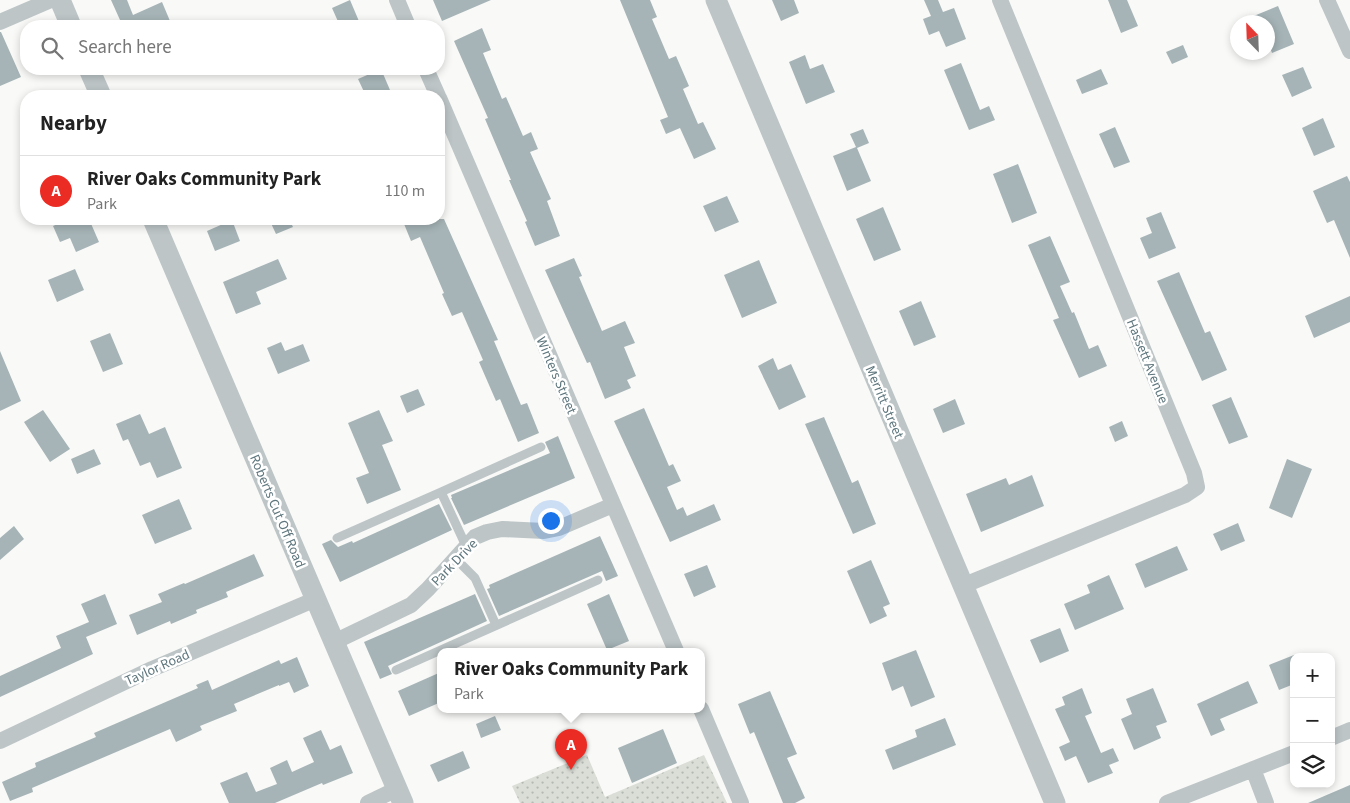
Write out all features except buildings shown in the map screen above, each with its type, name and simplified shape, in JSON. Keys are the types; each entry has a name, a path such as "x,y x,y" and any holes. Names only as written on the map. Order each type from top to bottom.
{"street":[{"path":"0,22 52,0"},
{"path":"60,0 68,20"},
{"path":"397,0 405,20"},
{"name":"Merritt Street","path":"716,0 1055,803"},
{"name":"Hassett Avenue","path":"962,586 1185,495 1197,487 1194,473 1000,0"},
{"path":"1328,0 1350,51"},
{"path":"92,75 98,90"},
{"name":"Winters Street","path":"429,75 435,90"},
{"name":"Winters Street","path":"445,113 675,648"},
{"name":"Roberts Cut Off Road","path":"156,225 400,796"},
{"name":"Park Drive","path":"334,642 411,605 475,537 502,528 544,532 559,528 613,505"},
{"name":"Taylor Road","path":"0,741 152,669 316,599"},
{"path":"703,713 741,803"},
{"path":"1335,736 1350,730"},
{"path":"1168,803 1290,755"},
{"path":"1253,769 1266,803"},
{"path":"368,803 400,796"}],"lane":[{"path":"337,538 541,447"},
{"path":"441,492 461,552 496,625"},
{"path":"445,648 598,580"},
{"path":"396,670 437,652"}],"shaded area":[{"path":"587,755 605,797 704,755 727,803 520,803 512,786"}],"place":[{"name":"River Oaks Community Park","path":"571,770"}]}
